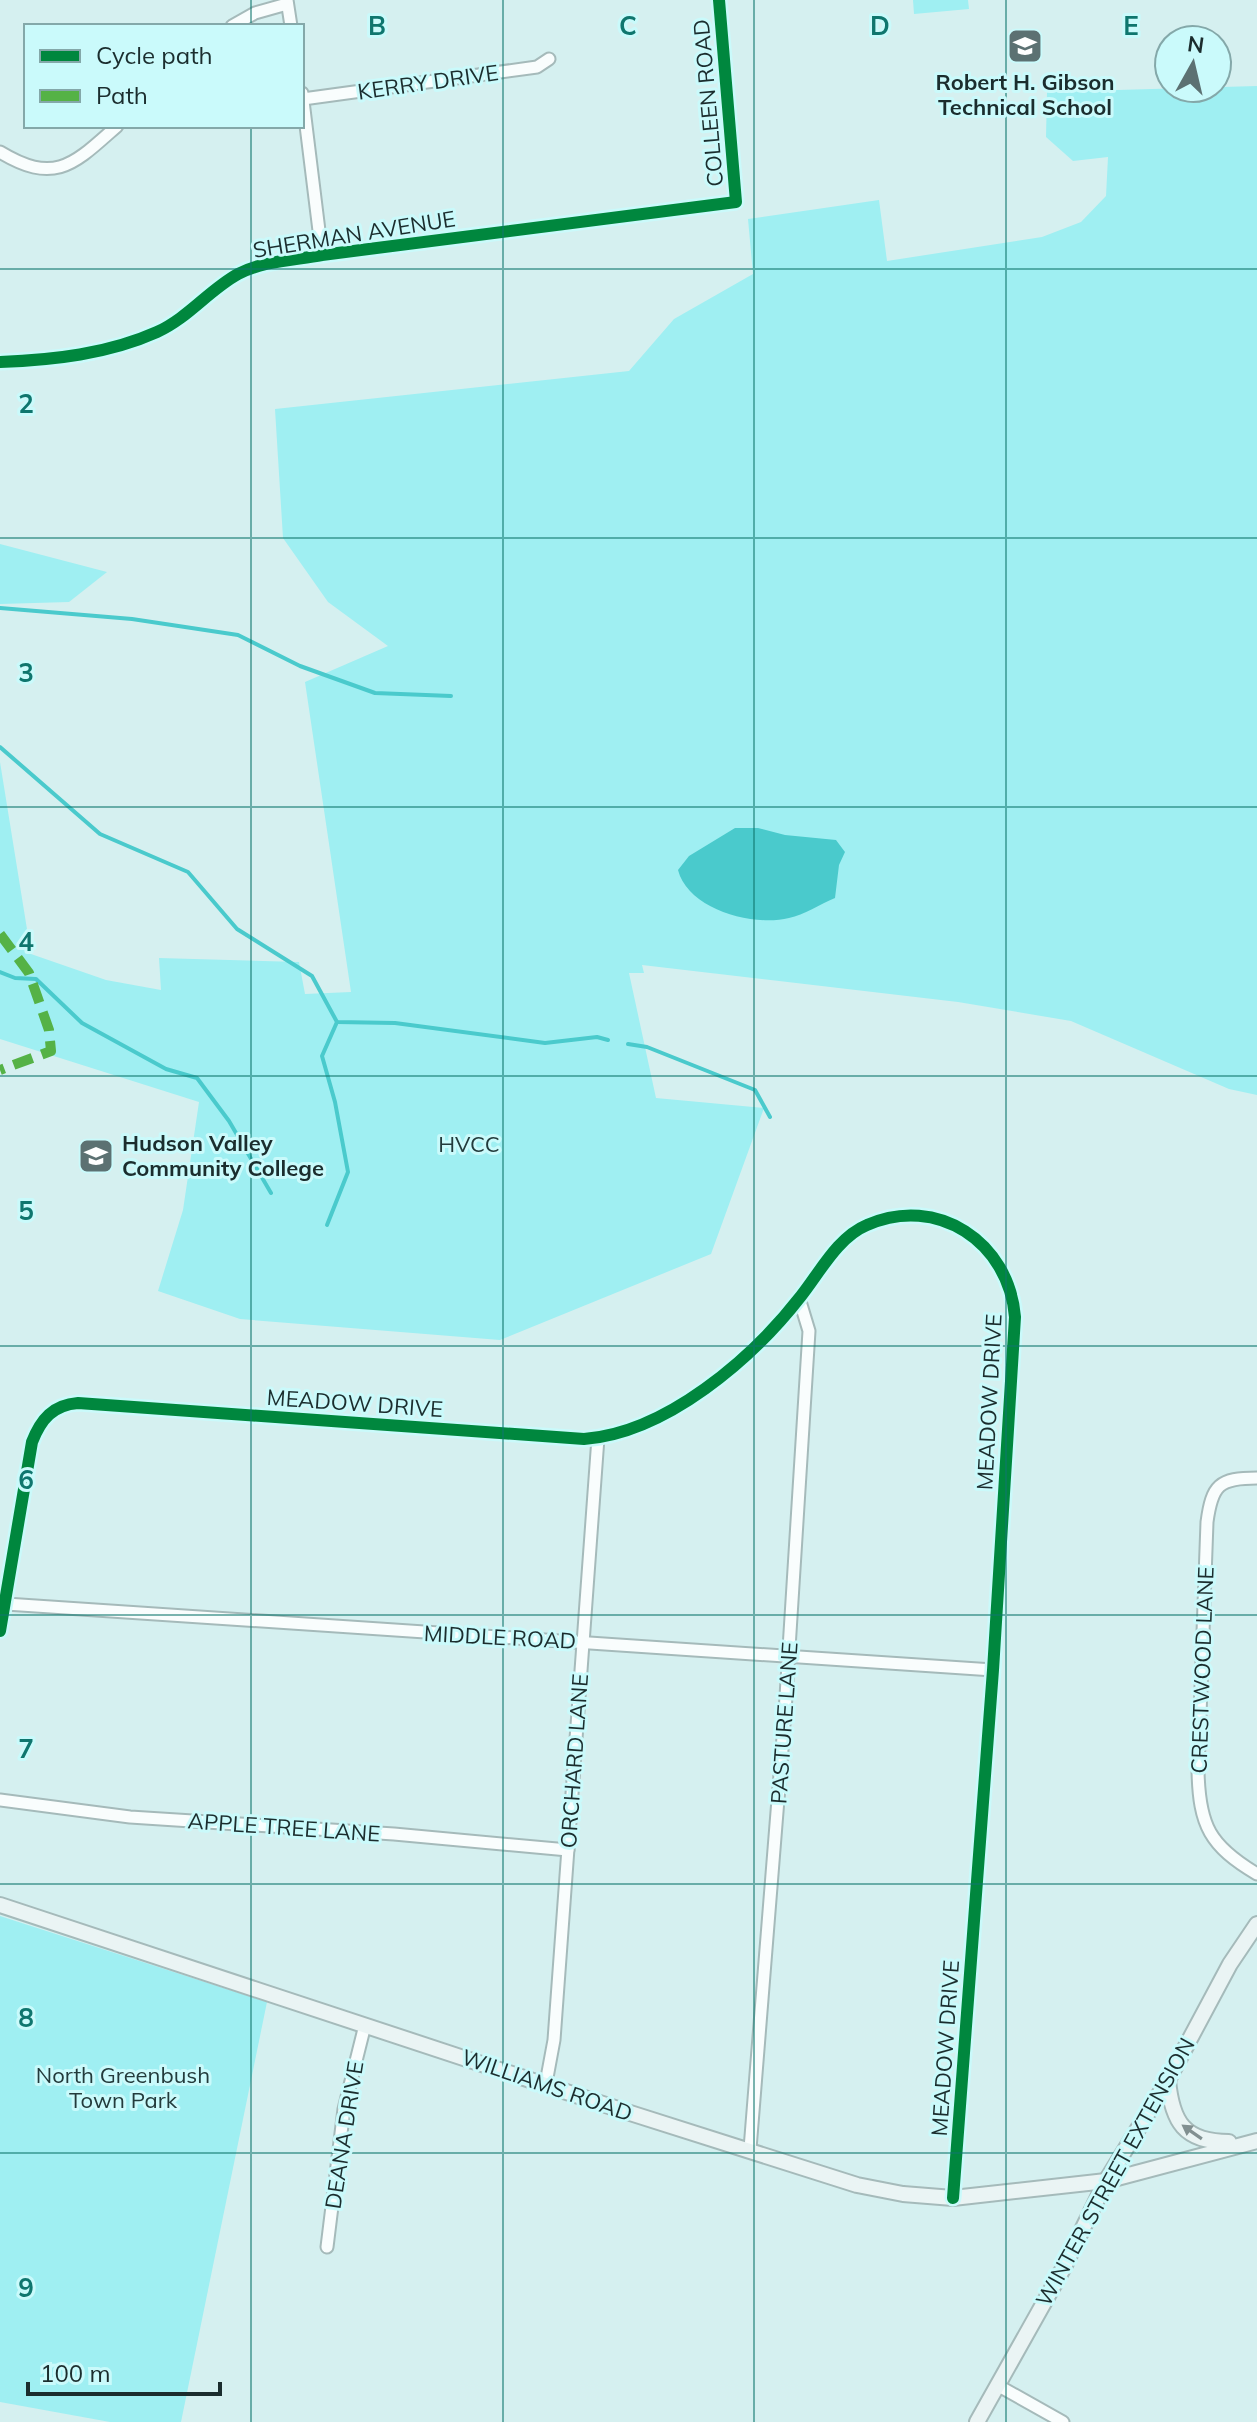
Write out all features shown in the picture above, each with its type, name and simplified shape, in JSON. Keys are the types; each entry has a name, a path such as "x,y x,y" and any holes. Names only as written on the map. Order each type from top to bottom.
{"main road":[{"name":"WILLIAMS ROAD","path":"0,1905 627,2112 857,2185 903,2194 953,2198 1106,2181 1253,2141"},
{"name":"WINTER STREET EXTENSION","path":"977,2422 1064,2267 1106,2181 1257,1924"},
{"path":"1168,2080 1173,2114 1192,2135 1209,2142 1253,2141"}],"street":[{"name":"COLLEEN ROAD","path":"719,0 736,202"},
{"path":"236,24 255,13 287,2 291,24"},
{"name":"KERRY DRIVE","path":"304,99 537,67 549,59"},
{"path":"304,107 322,255"},
{"path":"0,152 26,165 52,169 64,167 78,160 115,128"},
{"name":"SHERMAN AVENUE","path":"0,362 72,357 158,332 184,317 236,275 256,266 736,202"},
{"name":"MEADOW DRIVE","path":"0,1631 32,1442 44,1418 65,1404 598,1438 633,1429 669,1412 756,1346 851,1235 866,1225 908,1215 927,1215 959,1226 991,1254 1003,1273 1014,1301 1015,1317 993,1670 953,2198"},
{"name":"PASTURE LANE","path":"750,2149 789,1658 809,1331 799,1298"},
{"name":"ORCHARD LANE","path":"546,2083 554,2040 598,1438"},
{"name":"CRESTWOOD LANE","path":"1257,1478 1227,1480 1210,1497 1198,1770 1208,1832 1219,1848 1257,1874"},
{"name":"MIDDLE ROAD","path":"6,1604 993,1670"},
{"name":"APPLE TREE LANE","path":"0,1800 130,1817 394,1834 568,1850"},
{"name":"DEANA DRIVE","path":"327,2247 344,2109 365,2025"},
{"path":"997,2385 1063,2422"}],"green space":[{"path":"913,0 968,0 969,9 914,14"},
{"name":"HVCC","path":"1257,86 1257,1095 1229,1089 1071,1021 958,1002 642,965 644,973 629,973 656,1098 764,1108 711,1254 500,1340 240,1319 158,1291 183,1210 199,1102 0,1039 0,762 31,954 106,980 161,990 159,958 299,962 305,994 351,992 305,682 388,646 328,602 283,538 275,409 629,371 674,319 753,274 748,219 879,200 887,261 1042,237 1081,222 1106,196 1108,157 1073,161 1046,137 1047,92 1153,89 1153,104 1233,104 1233,87"},
{"path":"0,544 107,572 69,602 0,604"},
{"name":"North Greenbush Town Park","path":"0,1916 267,2002 181,2422 110,2422 0,2402"}],"shaded area":[{"path":"735,828 758,828 785,835 836,840 845,852 839,865 835,898 789,918 774,920 740,917 708,905 684,884 678,870 689,856"}],"waterway":[{"path":"0,608 132,619 238,635 300,666 375,693 451,696"},
{"path":"0,747 100,834 188,872 237,929 312,976 337,1022 395,1023 545,1043 597,1037 608,1040"},
{"path":"0,972 15,978 36,979 82,1023 166,1069 197,1078 229,1121 271,1193"},
{"path":"327,1225 348,1172 335,1102 322,1056 337,1022"},
{"path":"628,1044 647,1047 755,1090 770,1117"}],"marked path":[{"path":"0,934 29,973 49,1030 51,1051 0,1070"}],"cycle path":[{"path":"0,362 80,354 138,340 179,319 238,274 268,264 736,202 719,0"},
{"path":"0,1631 32,1442 44,1420 55,1410 69,1404 584,1439 615,1434 676,1408 732,1367 781,1320 847,1238 867,1225 893,1217 919,1216 943,1221 965,1231 984,1247 999,1267 1010,1290 1015,1317 993,1670 953,2198"}],"place":[{"name":"Robert H. Gibson Technical School","path":"1025,46"},
{"name":"Hudson Valley Community College","path":"96,1156"}]}
